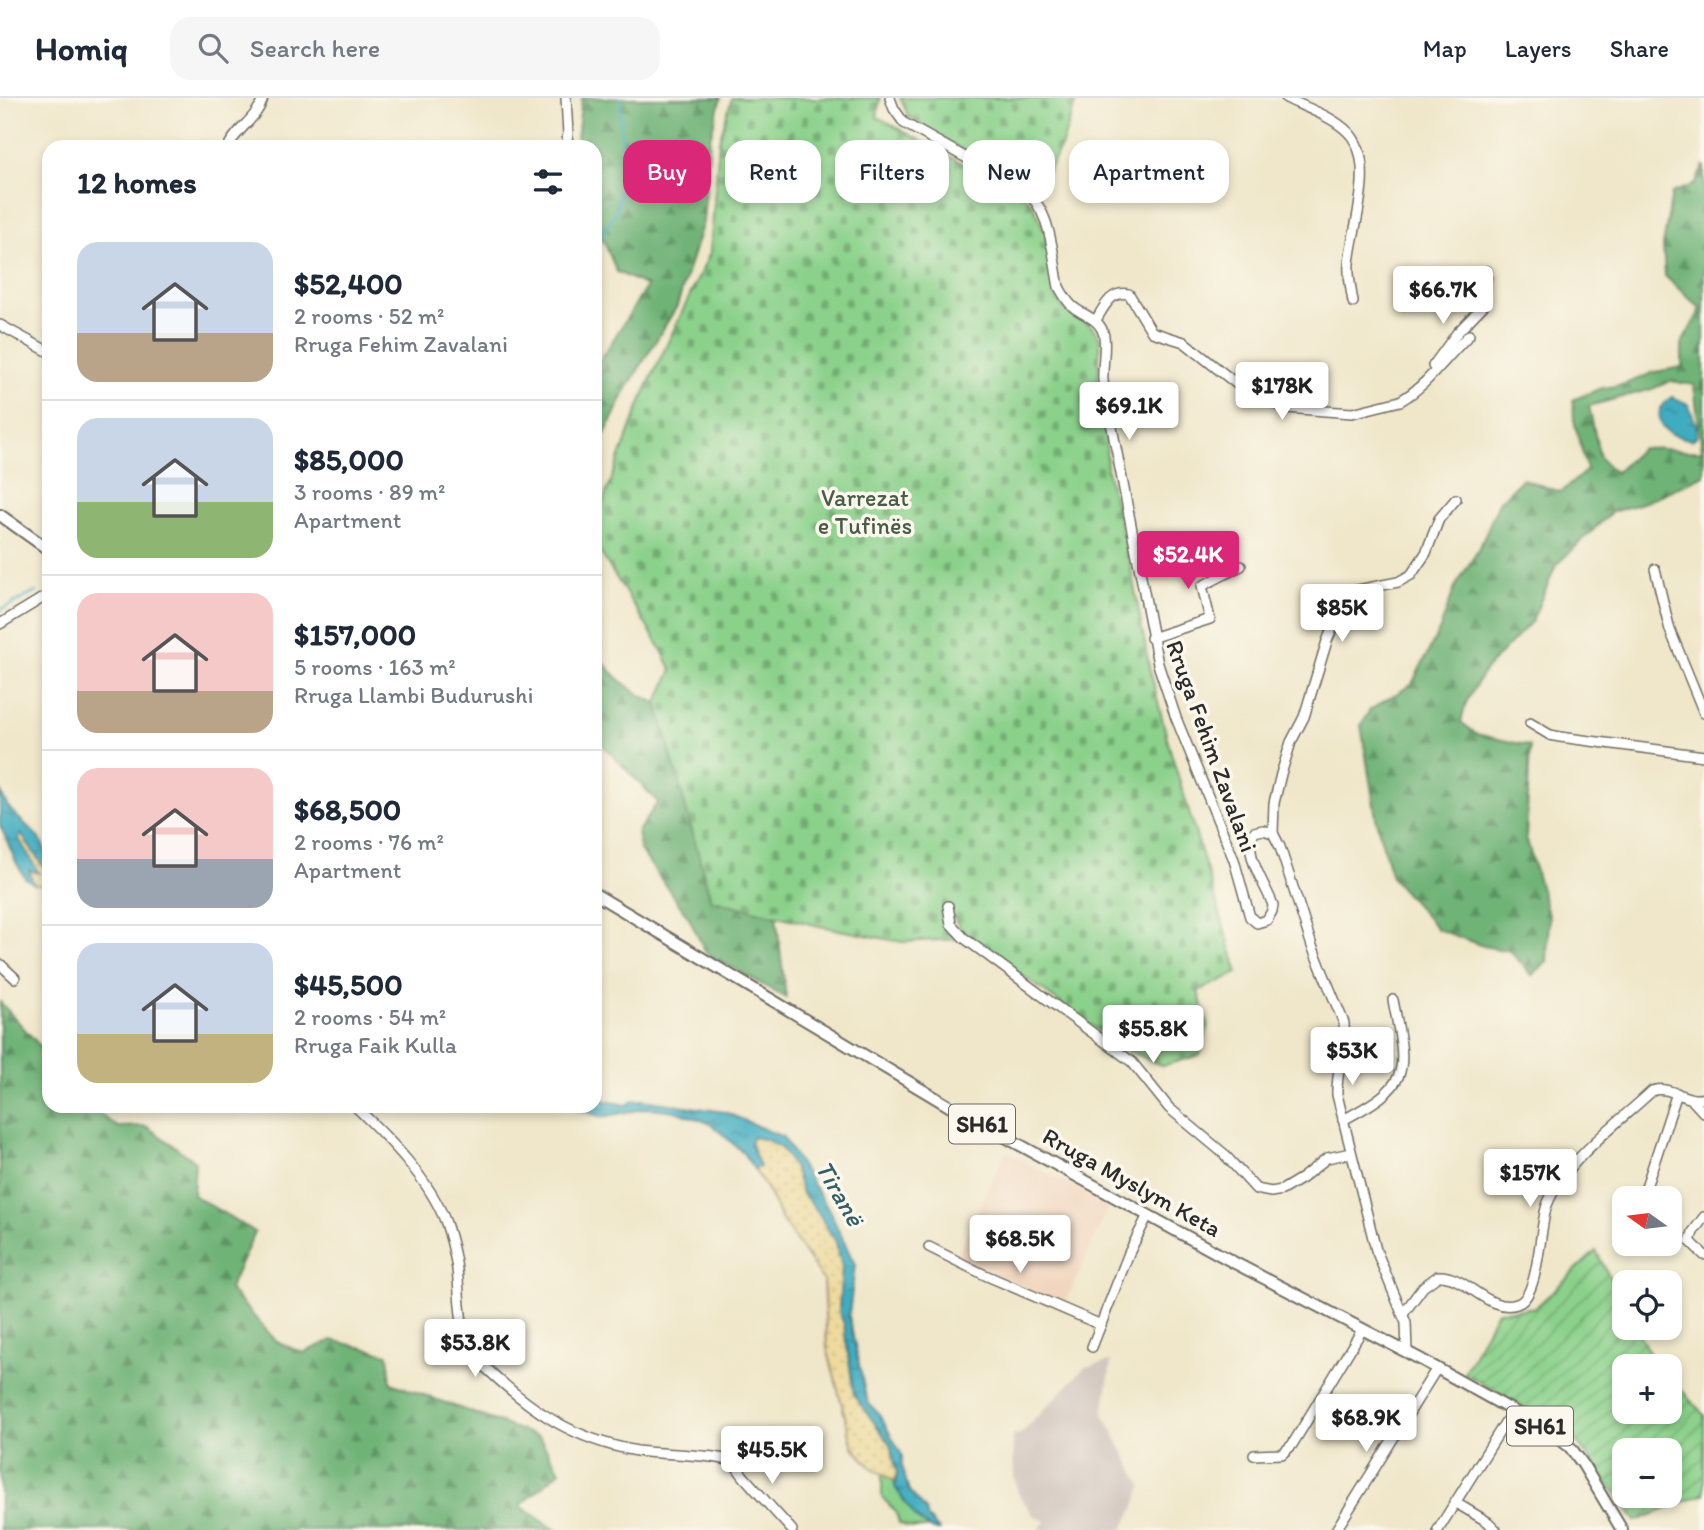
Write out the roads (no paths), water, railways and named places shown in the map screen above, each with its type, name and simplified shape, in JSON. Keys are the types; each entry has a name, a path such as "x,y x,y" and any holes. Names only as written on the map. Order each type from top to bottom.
{"main road":[{"path":"0,514 42,545"},
{"name":"Rruga Myslym Keta","path":"602,898 908,1082 1549,1431 1570,1447 1595,1481 1622,1530"}],"street":[{"path":"232,140 256,113 263,98"},
{"path":"566,98 568,140"},
{"path":"890,98 894,110 904,123 1021,189 1037,201 1042,210 1059,287 1076,309 1096,320 1114,295 1120,292 1129,294 1152,332 1184,342 1248,393 1286,408 1352,413 1401,401 1469,335"},
{"path":"1286,98 1339,124 1350,133 1357,144 1363,172 1348,266 1353,302"},
{"path":"1417,388 1457,333 1484,304 1487,271"},
{"name":"Rruga Fehim Zavalani","path":"1096,320 1104,335 1103,381 1152,638 1166,691 1234,860 1248,911 1257,923 1267,920 1273,905 1251,855 1250,841 1254,832 1273,833"},
{"path":"0,325 42,348"},
{"path":"1407,1352 1406,1323 1376,1250 1343,1119 1336,1082 1343,1047 1344,1023 1312,946 1273,833 1275,803 1287,754 1304,717 1327,640 1350,594 1358,589 1398,582 1411,575 1426,553 1439,519 1456,499"},
{"path":"1152,638 1210,619 1202,586 1241,566"},
{"path":"1655,569 1671,630 1704,713"},
{"path":"0,624 42,598"},
{"path":"1530,723 1550,735 1560,737 1704,756"},
{"path":"948,906 951,924 964,938 1132,1062 1169,1108 1223,1153 1256,1189 1271,1192 1282,1190 1326,1158 1351,1153"},
{"path":"0,964 15,978"},
{"path":"1343,1119 1381,1097 1399,1076 1403,1066 1403,1052 1393,1000"},
{"path":"1403,1314 1423,1287 1438,1276 1446,1276 1501,1305 1518,1304 1525,1300 1533,1282 1544,1212 1552,1193 1574,1163 1652,1091 1658,1089 1677,1093 1693,1101 1704,1113"},
{"path":"1646,1186 1677,1093"},
{"path":"1693,1101 1704,1098"},
{"path":"362,1113 418,1177 445,1220 456,1264 462,1331 467,1345 484,1367 543,1416 576,1433 635,1451 731,1461 792,1530"},
{"path":"1092,1346 1129,1253 1148,1215"},
{"path":"1704,1217 1690,1241 1704,1255"},
{"path":"929,1247 985,1275 1101,1325"},
{"path":"1254,1455 1282,1454 1287,1451 1362,1330"},
{"path":"1336,1530 1437,1368"},
{"path":"1438,1530 1513,1410"},
{"path":"1456,1503 1488,1522 1496,1530"}],"water":[{"path":"1672,397 1688,404 1697,426 1696,437 1691,440 1671,434 1662,427 1660,409"},
{"path":"0,789 5,802 42,844 42,865 21,834 19,839 39,873 29,870 34,884 25,878 0,825"},
{"path":"602,1100 627,1105 643,1100 725,1112 783,1137 830,1212 855,1265 849,1316 865,1393 869,1404 879,1414 902,1455 902,1467 909,1491 939,1530 932,1529 919,1520 895,1487 897,1472 890,1444 854,1395 844,1324 839,1311 842,1267 836,1242 802,1193 795,1170 782,1149 767,1140 753,1137 750,1143 760,1167 754,1169 743,1153 712,1124 675,1111 649,1108 602,1117 590,1113 602,1113"}],"waterway":[{"path":"602,234 617,209 619,197 622,165 620,98"},
{"path":"0,610 36,592"}],"park label":[{"name":"Varrezat e Tufinës","path":"865,511"}],"water label":[{"name":"Tiranë","path":"840,1193"}]}
